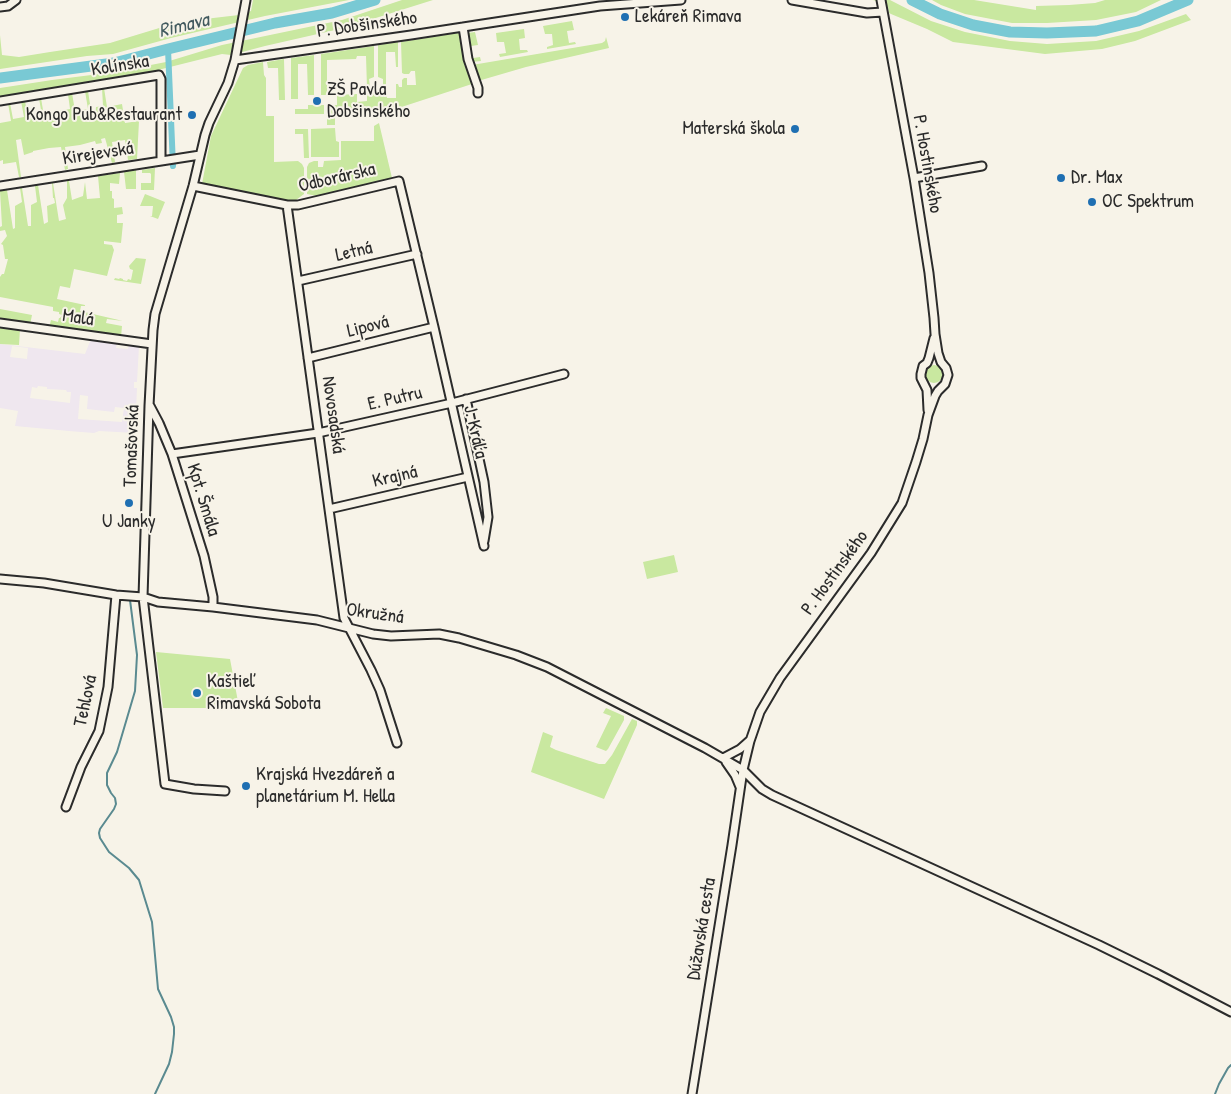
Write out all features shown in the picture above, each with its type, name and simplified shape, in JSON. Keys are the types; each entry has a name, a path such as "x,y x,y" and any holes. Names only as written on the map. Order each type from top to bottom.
{"street":[{"path":"0,7 8,6 16,0"},
{"name":"Tomašovská","path":"225,791 194,789 165,784 143,597 152,344 155,314 193,186 205,134 228,83 235,60 246,0"},
{"name":"P. Dobšinského","path":"235,60 600,6 681,0"},
{"path":"792,0 868,13 882,6"},
{"name":"P. Hostinského","path":"743,770 760,712 780,678 871,553 902,503 935,396 941,386 945,384 948,375 938,352 929,273 914,178 882,6"},
{"path":"463,27 468,59 478,93"},
{"name":"Kolínska","path":"0,100 159,75 161,79 169,160"},
{"name":"Kirejevská","path":"0,186 200,155"},
{"path":"914,178 982,166"},
{"name":"Odborárska","path":"193,186 287,205 298,205 399,181"},
{"name":"J. Kráľa","path":"399,181 484,546 488,517 484,482 466,399"},
{"name":"Novosadská","path":"287,205 344,618 380,690 397,743"},
{"name":"Letná","path":"298,282 417,254"},
{"name":"Malá","path":"0,323 152,344"},
{"name":"Lipová","path":"308,358 434,327"},
{"name":"P. Hostinského","path":"928,416 928,396 920,374 927,363 935,334"},
{"path":"927,363 941,362"},
{"name":"E. Putru","path":"172,454 318,433 452,403 564,374"},
{"path":"925,385 933,388 941,386"},
{"name":"Kpt. Šmála","path":"150,406 172,454 204,556 213,596 213,607"},
{"name":"Krajná","path":"329,510 468,476"},
{"name":"Okružná","path":"0,579 44,583 116,595 143,597 158,602 317,620 373,634 391,636 438,634 459,638 516,655 535,662 625,706 723,758 743,770 762,789 772,795 1105,948 1231,1012"},
{"name":"Tehlová","path":"66,807 81,767 99,731 108,687 116,595"},
{"path":"723,758 750,741"},
{"name":"Okružná","path":"723,758 735,775 741,788"},
{"name":"Dúžavská cesta","path":"692,1094 743,770"}],"shaded area":[{"path":"91,339 117,343 116,348 128,349 129,344 139,346 137,382 134,382 134,388 137,388 135,433 99,431 94,433 15,426 18,411 0,408 0,344 85,354","holes":["12,346 28,348 27,359 10,357","38,386 47,387 47,389 71,392 70,403 30,398 32,387 37,388","80,395 88,396 87,409 114,412 115,407 124,408 122,422 78,419"]}],"green space":[{"path":"253,0 349,0 265,16 113,54 0,69 0,35 2,55 19,57 110,43 179,22 239,15 251,11"},
{"path":"402,0 433,0 344,28 231,55 222,54 118,80 0,97 0,88 115,72 166,62 222,45 342,20"},
{"path":"873,0 890,0 931,21 965,32 1010,41 1047,44 1096,41 1139,31 1186,14 1191,20 1135,41 1102,49 1045,54 953,42 889,13 888,7 885,4"},
{"path":"932,0 974,0 1036,10 1036,6 1095,3 1105,0 1161,0 1136,12 1096,20 1012,23 965,14"},
{"path":"572,21 574,30 567,31 569,43 575,42 576,44 547,49 547,47 553,45 552,34 545,34 543,26"},
{"path":"524,29 525,38 519,39 520,50 527,50 528,52 500,57 499,54 506,53 504,42 497,42 496,33"},
{"path":"475,32 478,45 471,46 473,58 480,57 481,61 471,62 468,33"},
{"path":"458,33 461,36 464,64 472,84 377,115 378,119 374,118 373,114 335,115 335,125 327,125 327,105 337,105 337,95 357,94 357,102 367,101 367,91 386,91 387,98 396,98 396,84 402,87 402,80 404,78 407,78 407,85 416,85 415,71 411,71 409,74 402,73 401,42"},
{"path":"606,37 609,48 526,67 478,81 472,65 602,43"},
{"path":"398,42 398,67 396,67 395,52 386,52 386,87 383,87 383,79 378,77 378,45"},
{"path":"374,46 374,77 369,79 370,88 367,88 366,56 357,56 356,59 327,60 327,95 321,95 321,54"},
{"path":"314,55 314,95 308,95 307,64 298,64 298,99 291,99 291,58"},
{"path":"284,59 285,100 279,100 278,68 268,68 267,62"},
{"path":"263,62 266,78 266,116 274,116 274,162 298,161 304,168 304,194 296,200 288,200 287,202 202,184 211,136 243,68"},
{"path":"102,88 104,88 107,107 122,104 125,123 139,121 137,159 128,160 125,140 112,142 115,162 112,163 105,138 101,139 102,143 96,144 95,141 65,147 68,169 65,170 61,147 33,151 24,155 21,139 16,140 21,177 19,177 16,162 3,164 3,160 0,161 0,123 11,121 8,103 10,103 13,119 24,117 21,101 25,101 28,118 42,116 39,98 41,98 44,116 59,114 59,111 70,109 68,94 72,93 75,111 88,109 85,91 88,91 92,117 95,117 96,107 103,106"},
{"path":"308,105 324,105 324,114 295,114 295,109 308,109"},
{"path":"379,123 392,178 317,196 307,194 307,167 309,163 318,161 318,167 323,167 324,161 341,160 341,141 374,141 374,126"},
{"path":"335,128 336,141 339,142 339,157 311,157 311,129"},
{"path":"295,129 308,129 309,158 304,158 303,134 295,134"},
{"path":"155,168 154,190 141,190 141,183 151,183 151,174 142,173 142,170"},
{"path":"136,170 136,189 126,189 124,172"},
{"path":"120,173 119,184 110,183 110,191 112,191 112,198 114,199 114,208 122,207 123,214 117,215 117,223 123,223 121,243 104,241 104,244 112,245 114,250 107,276 74,269 70,288 60,286 57,299 85,305 81,306 80,311 123,321 107,319 106,323 122,326 121,337 49,328 51,320 58,322 62,315 59,312 53,311 53,307 0,297 0,277 4,274 8,259 5,259 3,245 1,244 7,236 5,230 0,231 2,226 0,191 7,190 13,229 15,228 15,206 22,202 20,188 22,188 28,226 31,226 31,205 37,202 35,186 38,185 44,224 48,222 47,206 55,203 52,183 59,221 66,219 63,205 67,198 67,181 69,181 72,200 83,196 85,182 87,199 100,198 98,176"},
{"path":"145,194 165,202 158,219 150,216 152,216 153,206 140,206"},
{"path":"136,258 146,259 141,284 114,280 115,278 120,278 127,281 128,279 131,280 133,270 129,266"},
{"path":"0,309 32,315 30,325 0,321"},
{"path":"0,327 20,329 19,345 0,344"},
{"path":"934,365 940,368 943,374 940,380 934,383 928,380 925,374 928,368"},
{"path":"674,555 678,572 647,579 643,562"},
{"path":"156,652 230,659 239,707 207,705 207,708 163,708"},
{"path":"606,708 624,716 624,720 606,751 596,747 611,716 603,713"},
{"path":"632,719 637,721 637,725 604,799 531,772 543,732 553,736 550,747 599,764 605,764"}],"waterway":[{"name":"Rimava","path":"0,78 114,63 275,23 332,13 375,0"},
{"name":"Rimava","path":"912,0 940,14 973,25 1010,32 1047,33 1096,31 1138,21 1188,0"},
{"path":"168,49 173,166"},
{"path":"130,600 137,655 135,691 117,752 107,773 107,785 115,798 116,804 99,833 109,852 129,868 139,880 152,922 158,989 174,1027 169,1064 155,1094"},
{"path":"1215,1094 1231,1065"}],"place":[{"name":"Lekáreň Rimava","path":"625,17"},
{"name":"ZŠ Pavla Dobšinského","path":"317,101"},
{"name":"Kongo Pub&Restaurant","path":"192,115"},
{"name":"Materská škola","path":"795,129"},
{"name":"Dr. Max","path":"1061,178"},
{"name":"OC Spektrum","path":"1092,202"},
{"name":"U Janky","path":"129,503"},
{"name":"Kaštieľ Rimavská Sobota","path":"197,693"},
{"name":"Krajská Hvezdáreň a planetárium M. Hella","path":"246,786"}]}
